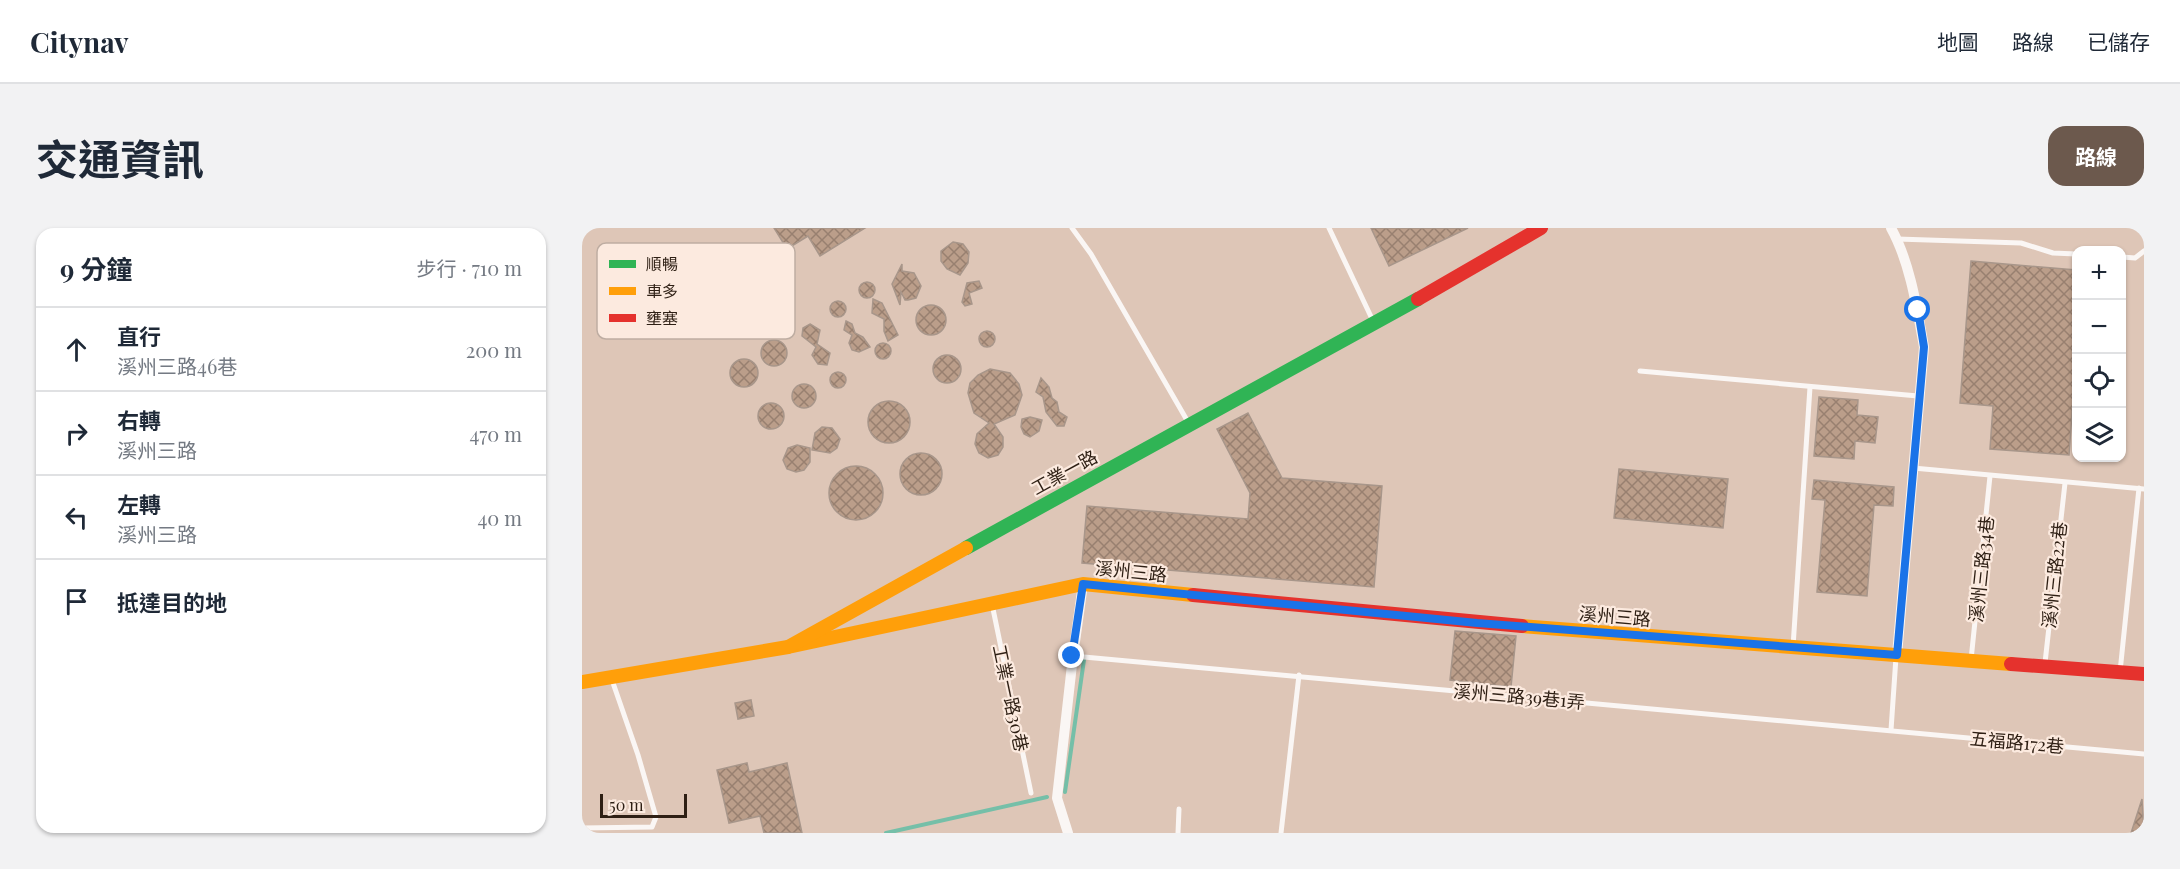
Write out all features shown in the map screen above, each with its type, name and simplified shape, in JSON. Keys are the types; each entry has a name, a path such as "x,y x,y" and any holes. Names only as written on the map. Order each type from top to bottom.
{"street":[{"name":"工業一路","path":"582,682 612,679 788,647 1189,423 1375,324 1526,232 1541,228"},
{"path":"1891,228 1897,239 1918,310 1924,347 1897,655"},
{"name":"溪州三路","path":"1068,833 1058,798 1072,656 1083,584"},
{"name":"溪州三路","path":"788,647 1083,584 1442,620 1793,649 2144,674"}],"lane":[{"path":"1072,228 1091,254 1189,423"},
{"path":"1329,228 1375,324"},
{"path":"1897,239 2021,243 2053,253 2072,254"},
{"path":"2126,257 2135,258 2144,251"},
{"path":"1640,371 1918,396"},
{"path":"1793,649 1810,387"},
{"path":"1913,468 2141,489 2120,674"},
{"name":"溪州三路34巷","path":"1971,662 1990,476"},
{"name":"溪州三路22巷","path":"2044,668 2065,483"},
{"name":"工業一路30巷","path":"992,603 1031,793"},
{"path":"1891,730 1897,655"},
{"name":"溪州三路39巷1弄","path":"1072,656 1891,730"},
{"path":"1281,833 1299,675"},
{"path":"582,828 652,827 656,817 638,754 612,679"},
{"name":"五福路172巷","path":"1891,730 2144,754"},
{"path":"1178,833 1179,809"}],"building":[{"path":"774,228 865,228 820,256 808,236 795,244 783,243"},
{"path":"1371,228 1468,228 1389,266"},
{"path":"953,242 963,244 969,252 968,263 960,275 947,269 941,261 941,251"},
{"path":"1971,261 2072,270 2072,413 2069,455 1990,449 1993,406 1960,403"},
{"path":"902,264 902,271 914,273 921,286 916,298 905,300 901,292 900,305 892,284"},
{"path":"979,281 982,288 969,293 972,304 965,306 962,302 967,283"},
{"path":"867,282 873,284 875,290 873,296 867,298 861,296 859,290 861,284"},
{"path":"873,299 882,303 898,335 888,341 884,331 884,319 872,313"},
{"path":"835,301 841,301 846,309 844,315 835,317 830,312 830,306"},
{"path":"931,305 937,306 945,314 945,326 937,334 931,335 925,334 917,326 916,320 917,314 925,306"},
{"path":"846,321 852,324 855,333 863,337 870,347 859,352 852,350 849,343 852,335 844,330"},
{"path":"810,324 820,330 817,344 830,353 827,365 818,364 812,355 816,347 802,336 803,328"},
{"path":"987,331 993,333 995,339 993,345 987,347 981,345 979,339 981,333"},
{"path":"774,340 783,344 787,353 783,362 774,366 765,362 761,353 765,344"},
{"path":"880,343 886,343 891,351 889,357 880,359 875,354 875,348"},
{"path":"947,355 957,359 961,369 957,379 947,383 937,379 933,369 937,359"},
{"path":"744,359 754,363 758,373 754,383 744,387 734,383 730,373 734,363"},
{"path":"990,369 1010,373 1019,384 1022,395 1015,415 994,424 1003,437 1003,447 998,455 988,458 979,453 975,444 977,434 989,423 974,413 968,393 970,383 978,375"},
{"path":"835,372 841,372 846,380 844,386 835,388 830,383 830,377"},
{"path":"1041,378 1049,387 1052,398 1057,402 1059,412 1067,417 1064,426 1057,426 1046,412 1043,397 1036,392"},
{"path":"804,384 813,387 816,396 813,405 804,408 795,405 792,396 795,387"},
{"path":"1819,397 1858,400 1857,415 1878,417 1875,443 1855,441 1854,459 1814,456"},
{"path":"889,401 904,407 910,422 904,437 889,443 874,437 868,422 874,407"},
{"path":"771,403 781,406 784,416 781,426 771,429 761,426 758,416 761,406"},
{"path":"1248,413 1282,478 1382,486 1374,587 1082,563 1087,506 1248,519 1250,493 1217,429"},
{"path":"1030,417 1042,420 1039,431 1030,437 1024,434 1021,427 1022,419"},
{"path":"822,427 832,428 840,439 837,448 830,453 812,450 815,433"},
{"path":"797,445 810,448 810,462 804,470 796,472 787,469 783,460 788,448"},
{"path":"921,453 936,459 942,474 936,489 921,495 906,489 900,474 906,459"},
{"path":"851,466 861,466 871,470 879,478 883,493 879,508 871,516 861,520 851,520 841,516 833,508 829,498 829,488 833,478 841,470"},
{"path":"1619,469 1728,479 1723,528 1614,518"},
{"path":"1814,480 1894,487 1893,506 1874,505 1867,596 1817,592 1825,500 1812,499"},
{"path":"1455,631 1516,636 1511,687 1450,680"},
{"path":"751,700 754,716 738,719 735,703"},
{"path":"747,763 749,772 787,763 802,833 764,833 760,816 729,823 717,770"},
{"path":"2142,799 2144,833 2131,833"}],"waterway":[{"path":"1065,792 1084,660"},
{"path":"886,833 1047,797"}],"traffic: fast":[{"path":"966,548 1418,299"}],"traffic: slow":[{"path":"582,682 788,647 966,548"},
{"path":"788,647 1083,584 1193,595"},
{"path":"1522,626 2011,664"}],"traffic: jam":[{"path":"1418,299 1541,228"},
{"path":"1193,595 1522,626"},
{"path":"2011,664 2144,674"}],"route":[{"path":"1072,656 1083,584 1477,623 1793,649 1897,655 1924,347 1918,310"}]}
